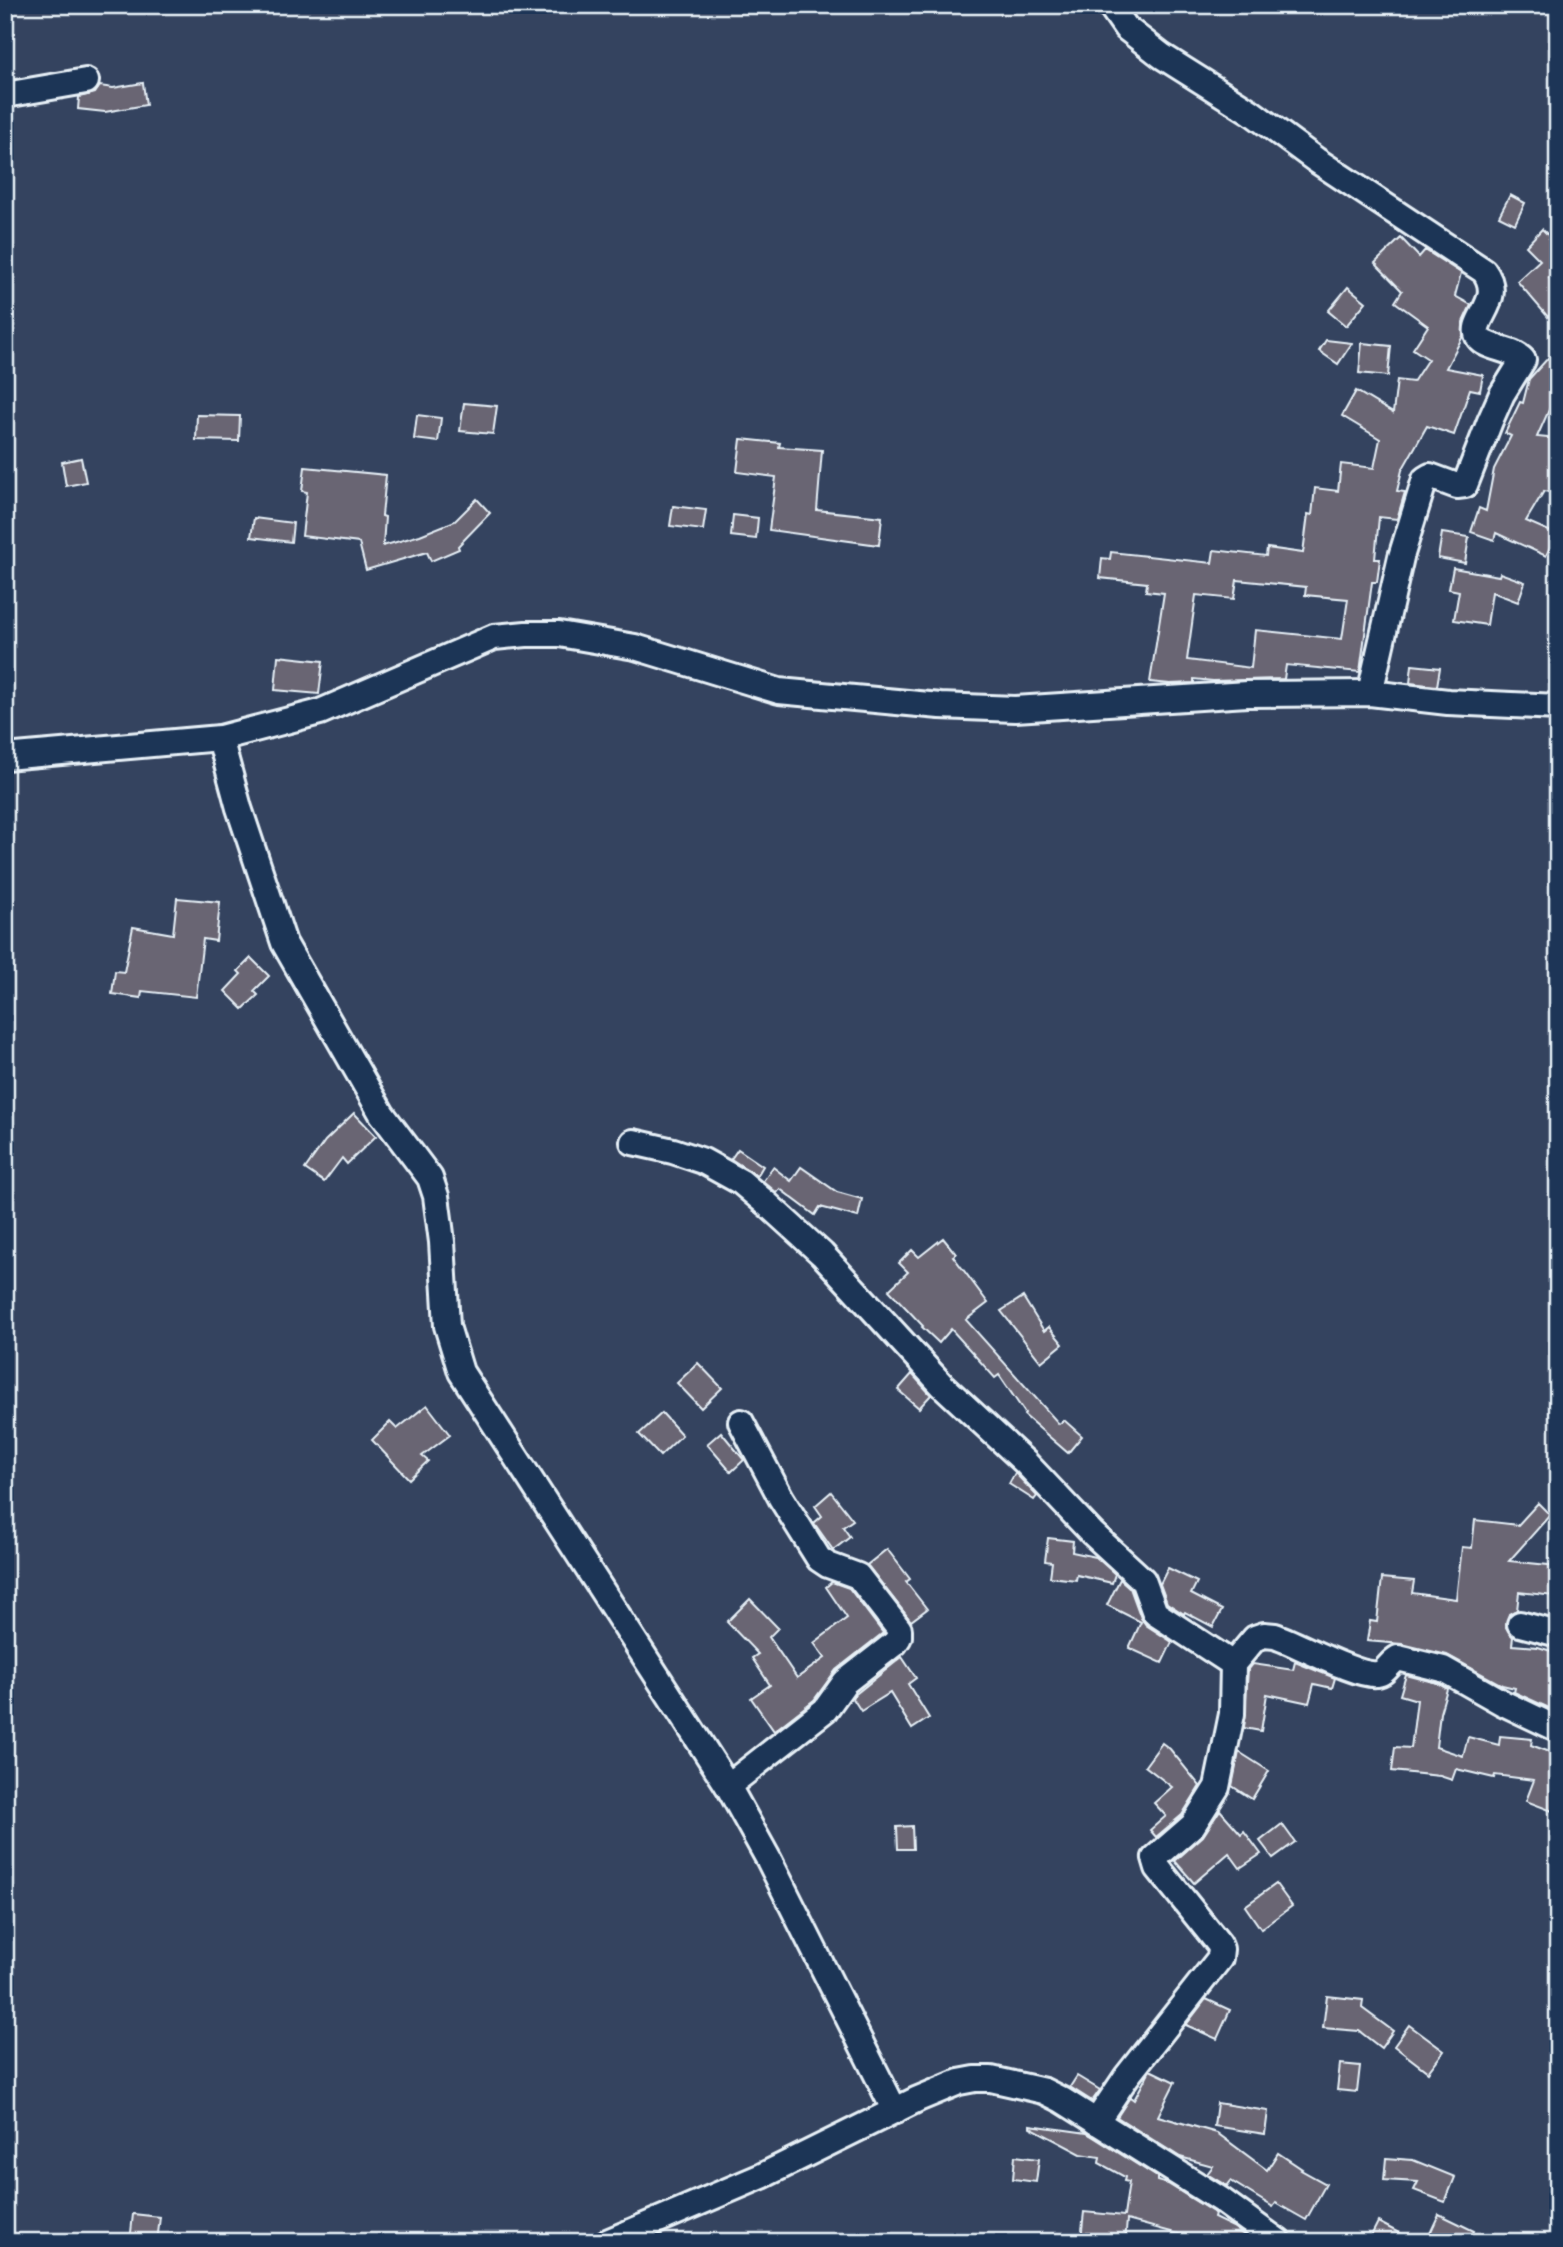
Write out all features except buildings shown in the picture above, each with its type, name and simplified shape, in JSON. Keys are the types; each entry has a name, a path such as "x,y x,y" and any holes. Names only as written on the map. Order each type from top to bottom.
{"street":[{"path":"1110,5 1126,28 1162,56 1251,112 1316,160 1483,271 1490,281 1492,291 1476,329 1477,336 1482,342 1523,360 1490,421 1465,485 1457,486 1430,476 1425,479 1401,557 1370,693"},
{"path":"5,95 86,81"},
{"path":"5,757 220,738 320,712 494,637 526,634 559,634 635,647 779,691 940,706 1015,709 1247,694 1370,693 1448,702 1558,708"},
{"path":"220,738 239,808 284,943 382,1114 430,1178 436,1196 442,1242 447,1326 461,1373 728,1786 769,1860 895,2111"},
{"path":"633,1142 673,1150 703,1161 741,1182 767,1204 822,1254 942,1385 1026,1463 1092,1534 1143,1580 1155,1613 1233,1664"},
{"path":"728,1786 825,1710 845,1682 895,1643 900,1634 899,1629 858,1576 819,1559 781,1498 741,1422"},
{"path":"1520,1624 1558,1634"},
{"path":"1096,2122 1127,2076 1221,1954 1219,1944 1158,1868 1155,1860 1193,1825 1217,1787 1232,1714 1233,1664 1255,1638 1264,1635 1285,1639 1348,1667 1374,1675 1382,1673 1398,1658 1443,1669 1503,1703 1558,1729"},
{"path":"607,2242 762,2176 959,2082 991,2079 1044,2091 1221,2200 1279,2242"}]}
